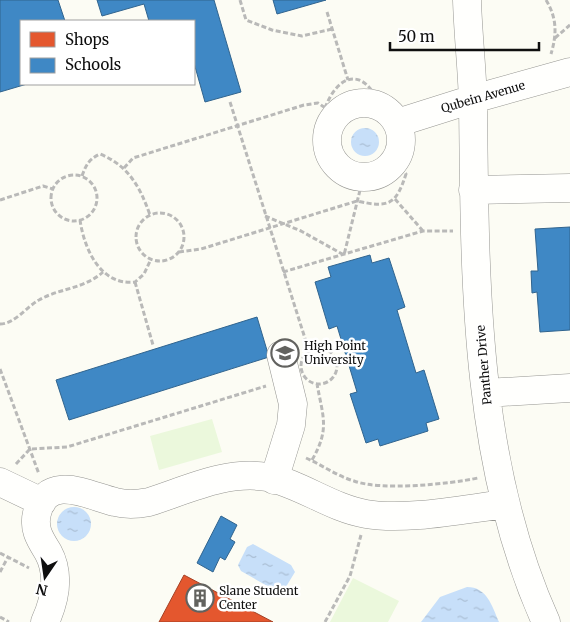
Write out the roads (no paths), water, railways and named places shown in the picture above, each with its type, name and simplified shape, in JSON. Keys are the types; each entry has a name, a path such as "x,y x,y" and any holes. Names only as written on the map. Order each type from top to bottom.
{"street":[{"name":"Panther Drive","path":"467,0 472,99 474,231 486,392 498,474 535,598 546,622"},
{"name":"Qubein Avenue","path":"389,115 401,142 395,161 387,170 360,189 352,176 341,170 332,161 326,138 330,126 330,111 361,103 389,115 472,99 559,60"},
{"path":"473,190 570,188"},
{"path":"274,480 285,450 291,425 293,404 291,369"},
{"path":"486,392 570,388"},
{"path":"7,474 44,500"},
{"path":"44,622 56,589 52,563 48,552 40,542 35,526 37,512 44,500 56,490 67,489 86,492 116,503 138,504 237,475 249,475 274,480 344,508 366,514 394,516 506,504"}],"water":[{"path":"365,128 375,132 379,142 375,152 365,156 355,152 351,142 355,132"},
{"path":"74,507 86,512 91,524 86,536 74,541 62,536 57,524 62,512"},
{"path":"253,544 291,565 295,572 284,590 276,591 241,571 238,565 247,547"},
{"path":"467,587 479,590 488,598 499,622 421,622 440,597"}],"place":[{"name":"High Point University","path":"285,353"},
{"name":"Slane Student Center","path":"200,598"}]}
